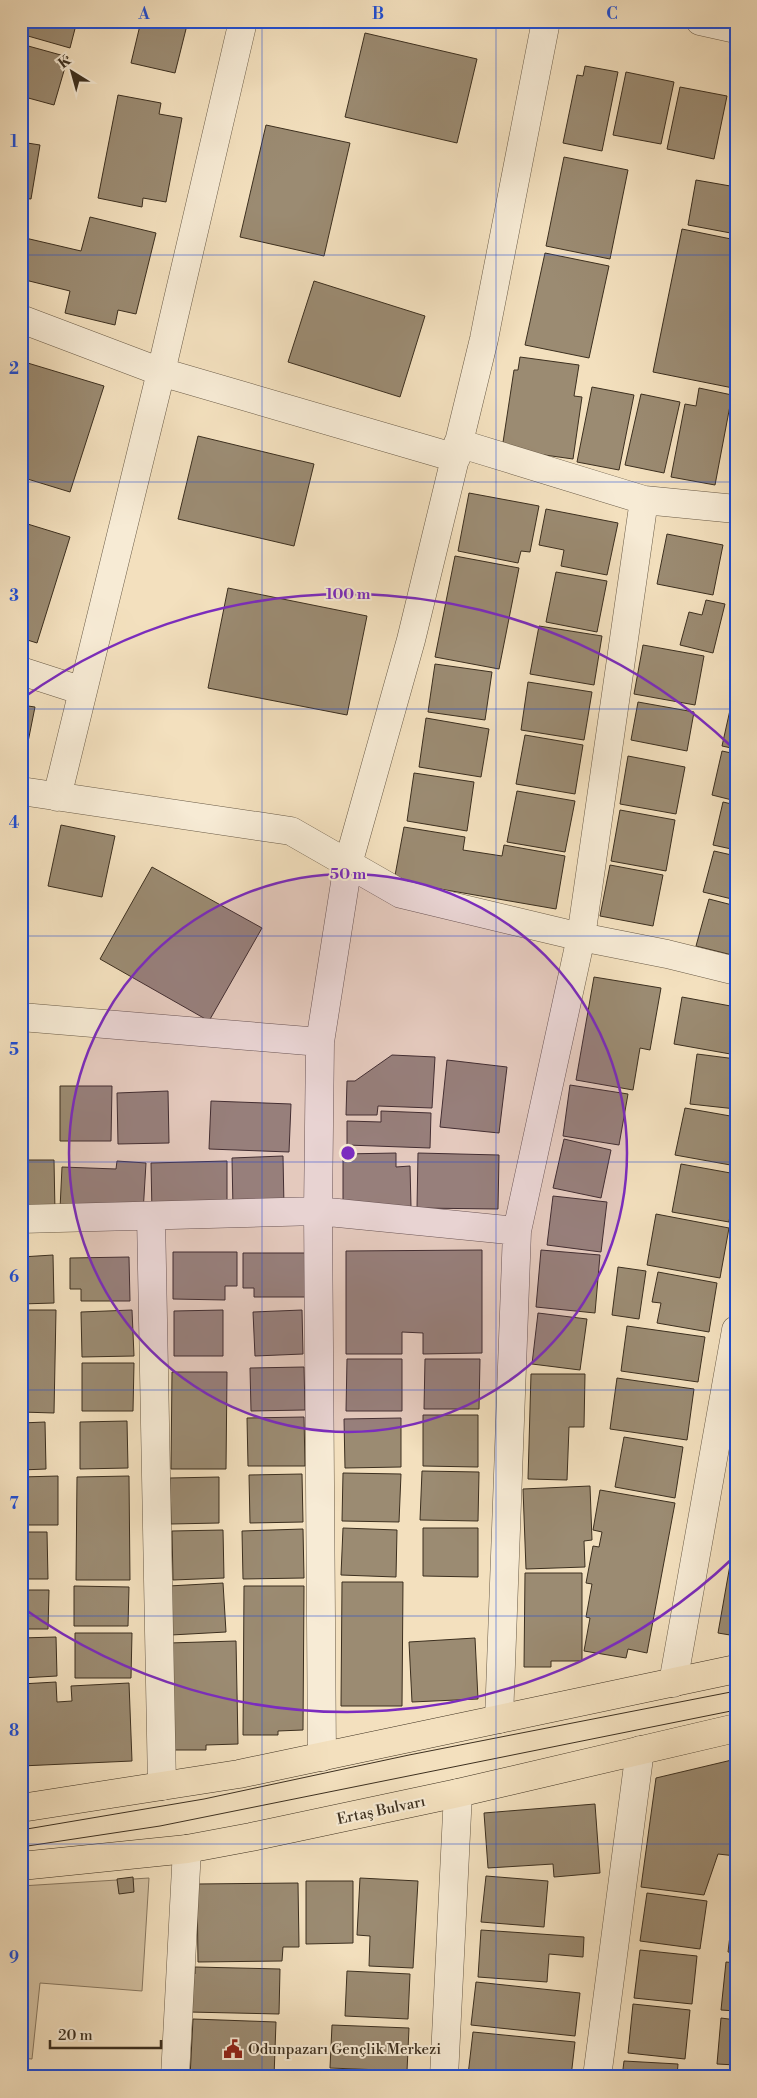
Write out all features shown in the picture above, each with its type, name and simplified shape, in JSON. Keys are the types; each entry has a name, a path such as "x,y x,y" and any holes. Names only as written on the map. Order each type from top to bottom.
{"main road":[{"path":"21,1808 240,1774 736,1670"},
{"name":"Ertaş Bulvarı","path":"21,1866 188,1849 458,1793 736,1728"}],"street":[{"path":"58,796 161,372 243,21"},
{"path":"322,1757 318,1212 320,1042 348,864 411,640 484,339 546,21"},
{"path":"700,21 736,29"},
{"path":"21,319 161,372 644,500 736,510"},
{"path":"499,1720 517,1231 581,937 644,500"},
{"path":"21,672 83,691"},
{"path":"21,791 291,831 401,894 581,937 667,954 736,972"},
{"path":"21,1017 320,1042"},
{"path":"21,1219 318,1212 517,1231"},
{"path":"151,1216 162,1786"},
{"path":"673,1683 736,1330"},
{"path":"597,2077 640,1750"},
{"path":"444,2077 458,1793"},
{"path":"175,2077 188,1849"}],"shaded area":[{"path":"149,1878 142,1991 40,1983 32,2059 21,2058 21,1886"}],"building":[{"path":"21,21 77,21 70,48 21,34"},
{"path":"141,21 188,21 175,73 131,63"},
{"path":"365,33 477,59 457,143 345,117"},
{"path":"21,44 68,57 54,105 21,96"},
{"path":"585,66 618,72 602,151 563,143 577,75 583,76"},
{"path":"626,72 674,82 661,144 613,135"},
{"path":"680,87 727,96 714,159 667,149"},
{"path":"118,95 161,103 159,114 182,118 166,202 143,198 142,207 98,198"},
{"path":"266,125 350,143 324,256 240,237"},
{"path":"21,142 40,145 31,199 21,198"},
{"path":"564,157 628,170 610,259 546,246"},
{"path":"696,180 736,187 736,234 688,225"},
{"path":"90,217 156,233 136,314 118,310 115,325 65,313 70,291 21,279 21,237 81,251"},
{"path":"682,229 736,240 736,377 733,388 653,372"},
{"path":"545,253 609,266 589,358 525,345"},
{"path":"314,281 425,316 400,397 288,362"},
{"path":"520,357 579,365 574,396 582,397 573,459 502,449 514,370 518,370"},
{"path":"21,361 104,386 70,492 21,477"},
{"path":"592,387 634,395 619,470 577,462"},
{"path":"699,388 732,395 715,485 671,477 685,404 696,406"},
{"path":"641,394 680,402 664,473 625,465"},
{"path":"198,436 314,464 294,546 178,519"},
{"path":"469,493 539,506 530,552 521,551 518,563 458,551"},
{"path":"546,509 618,523 607,575 561,566 564,550 539,545"},
{"path":"21,522 70,537 37,643 21,638"},
{"path":"667,534 723,545 713,595 657,584"},
{"path":"455,556 519,568 499,669 435,657"},
{"path":"736,564 736,591 731,590"},
{"path":"556,572 607,581 597,632 546,622"},
{"path":"228,588 367,616 347,715 208,688"},
{"path":"706,600 725,604 713,653 680,645 689,612 702,615"},
{"path":"539,626 602,636 594,685 530,674"},
{"path":"643,645 704,656 695,705 634,694"},
{"path":"435,664 492,672 485,720 428,712"},
{"path":"528,682 592,692 584,740 521,730"},
{"path":"736,683 736,749 722,746"},
{"path":"638,702 694,712 687,751 631,740"},
{"path":"21,705 35,707 23,767 21,767"},
{"path":"426,718 489,729 481,777 419,767"},
{"path":"525,735 583,745 575,794 516,784"},
{"path":"722,751 736,754 736,801 712,795"},
{"path":"628,756 685,767 676,814 620,804"},
{"path":"414,773 474,782 467,831 407,821"},
{"path":"517,791 575,801 565,852 507,842"},
{"path":"723,802 736,805 736,850 713,845"},
{"path":"620,810 675,820 666,871 611,861"},
{"path":"61,825 115,836 102,897 48,886"},
{"path":"404,827 465,837 463,850 502,856 504,845 565,856 556,909 394,881"},
{"path":"714,851 736,856 736,900 703,892"},
{"path":"610,865 663,875 653,926 600,916"},
{"path":"152,867 262,928 209,1021 100,959"},
{"path":"709,899 736,906 736,956 696,946"},
{"path":"594,977 661,988 650,1050 640,1048 633,1090 576,1080"},
{"path":"682,997 736,1007 736,1055 674,1044"},
{"path":"697,1054 736,1059 736,1109 690,1104"},
{"path":"392,1055 435,1057 432,1108 378,1106 377,1115 346,1115 347,1081 355,1081"},
{"path":"447,1060 507,1067 499,1133 440,1127"},
{"path":"570,1085 628,1094 619,1145 563,1136"},
{"path":"60,1086 112,1086 111,1141 60,1141"},
{"path":"168,1091 169,1143 118,1144 117,1093"},
{"path":"211,1101 291,1104 289,1152 209,1149"},
{"path":"685,1108 736,1117 736,1166 675,1155"},
{"path":"381,1111 431,1113 430,1148 347,1145 347,1121 381,1122"},
{"path":"564,1139 611,1150 601,1198 553,1188"},
{"path":"396,1153 396,1167 410,1166 411,1207 343,1209 343,1154"},
{"path":"418,1153 499,1155 498,1209 417,1208"},
{"path":"283,1156 284,1207 233,1209 232,1158"},
{"path":"21,1160 54,1160 55,1212 21,1212"},
{"path":"117,1161 146,1163 143,1213 60,1209 62,1167 116,1169"},
{"path":"227,1161 227,1211 152,1213 151,1163"},
{"path":"681,1164 736,1174 729,1222 672,1212"},
{"path":"553,1196 607,1202 601,1252 547,1245"},
{"path":"656,1214 729,1228 720,1278 647,1265"},
{"path":"482,1250 482,1353 423,1354 423,1333 402,1332 402,1354 346,1354 346,1251"},
{"path":"541,1250 600,1255 595,1313 536,1307"},
{"path":"173,1252 237,1252 237,1286 225,1286 225,1300 173,1299"},
{"path":"243,1253 307,1253 307,1297 254,1297 254,1288 243,1288"},
{"path":"53,1255 54,1303 21,1304 21,1257"},
{"path":"129,1257 130,1301 81,1301 81,1289 70,1289 70,1258"},
{"path":"618,1267 646,1271 639,1319 612,1315"},
{"path":"658,1272 717,1283 709,1332 657,1323 661,1303 652,1302"},
{"path":"21,1310 56,1310 54,1413 21,1412"},
{"path":"132,1310 134,1356 82,1357 81,1312"},
{"path":"223,1310 223,1356 174,1356 174,1311"},
{"path":"302,1310 303,1354 255,1356 253,1312"},
{"path":"538,1313 587,1319 580,1370 532,1364"},
{"path":"627,1326 705,1337 698,1382 621,1371"},
{"path":"347,1359 402,1359 402,1411 346,1411"},
{"path":"425,1359 480,1359 479,1409 424,1409"},
{"path":"82,1363 134,1363 133,1411 82,1411"},
{"path":"304,1367 305,1410 251,1411 250,1368"},
{"path":"172,1372 227,1372 226,1469 171,1469"},
{"path":"531,1374 585,1374 584,1427 569,1427 567,1480 528,1479"},
{"path":"617,1378 694,1389 687,1440 610,1429"},
{"path":"423,1415 478,1415 478,1467 423,1466"},
{"path":"304,1417 305,1466 248,1466 247,1418"},
{"path":"401,1418 401,1467 345,1468 344,1419"},
{"path":"127,1421 128,1468 80,1469 80,1422"},
{"path":"45,1422 46,1469 21,1470 21,1423"},
{"path":"624,1437 683,1447 675,1498 615,1487"},
{"path":"422,1471 479,1472 478,1521 420,1520"},
{"path":"343,1473 401,1474 399,1522 342,1521"},
{"path":"302,1474 303,1522 250,1523 249,1475"},
{"path":"58,1476 58,1525 21,1525 21,1477"},
{"path":"129,1476 130,1580 76,1580 77,1477"},
{"path":"219,1477 219,1523 171,1524 170,1478"},
{"path":"590,1486 592,1540 584,1541 585,1567 526,1569 523,1489"},
{"path":"600,1490 675,1503 647,1653 628,1649 626,1658 584,1651 590,1618 586,1617 592,1584 586,1583 593,1546 599,1547 602,1532 593,1530"},
{"path":"343,1528 397,1530 396,1577 341,1575"},
{"path":"423,1528 478,1528 478,1577 423,1576"},
{"path":"303,1529 304,1578 243,1579 242,1531"},
{"path":"223,1530 224,1578 173,1580 172,1531"},
{"path":"736,1531 736,1636 718,1633"},
{"path":"21,1532 47,1532 48,1579 21,1579"},
{"path":"525,1573 582,1573 582,1661 551,1661 551,1667 524,1667"},
{"path":"342,1582 403,1582 402,1706 341,1706"},
{"path":"223,1583 226,1632 171,1635 169,1586"},
{"path":"74,1586 129,1587 128,1626 74,1626"},
{"path":"244,1586 304,1586 303,1730 278,1731 278,1735 243,1735"},
{"path":"21,1590 49,1590 48,1629 21,1629"},
{"path":"75,1633 132,1633 131,1678 75,1678"},
{"path":"56,1637 57,1676 21,1678 21,1638"},
{"path":"475,1638 478,1699 412,1702 409,1642"},
{"path":"236,1641 238,1744 206,1745 206,1750 170,1750 169,1643"},
{"path":"56,1682 57,1702 72,1701 71,1686 129,1683 132,1761 21,1766 21,1684"},
{"path":"736,1759 736,1856 718,1854 704,1895 641,1887 656,1778"},
{"path":"595,1804 600,1873 554,1877 553,1864 488,1868 484,1813"},
{"path":"736,1865 736,1896 732,1896"},
{"path":"486,1876 548,1881 544,1927 481,1922"},
{"path":"133,1877 134,1892 119,1894 117,1879"},
{"path":"360,1878 418,1881 413,1968 369,1966 370,1936 357,1935"},
{"path":"306,1881 353,1881 353,1943 306,1944"},
{"path":"298,1883 299,1947 283,1947 282,1961 198,1962 197,1884"},
{"path":"647,1893 707,1901 700,1949 640,1941"},
{"path":"734,1902 736,1902 736,1953 728,1952"},
{"path":"481,1930 584,1937 583,1957 549,1954 547,1982 478,1977"},
{"path":"640,1950 697,1956 692,2004 634,1998"},
{"path":"726,1962 736,1963 736,2011 721,2010"},
{"path":"195,1967 280,1969 279,2014 189,2012 191,1974 195,1974"},
{"path":"347,1971 410,1974 408,2019 345,2016"},
{"path":"476,1982 580,1993 575,2036 471,2025"},
{"path":"633,2004 690,2010 685,2059 628,2053"},
{"path":"721,2018 736,2020 736,2065 717,2064"},
{"name":"Odunpazarı Gençlik Merkezi","path":"193,2019 276,2022 274,2077 190,2077"},
{"path":"332,2025 409,2028 407,2071 330,2068"},
{"path":"473,2032 575,2042 571,2077 468,2075"},
{"path":"624,2061 678,2064 677,2077 622,2077"},
{"path":"328,2074 376,2077 328,2077"}],"tram line":[{"path":"21,1830 204,1799 409,1755 736,1691"},
{"path":"21,1847 160,1826 736,1710"}],"place":[{"name":"Odunpazarı Gençlik Merkezi","path":"233,2049"}]}
